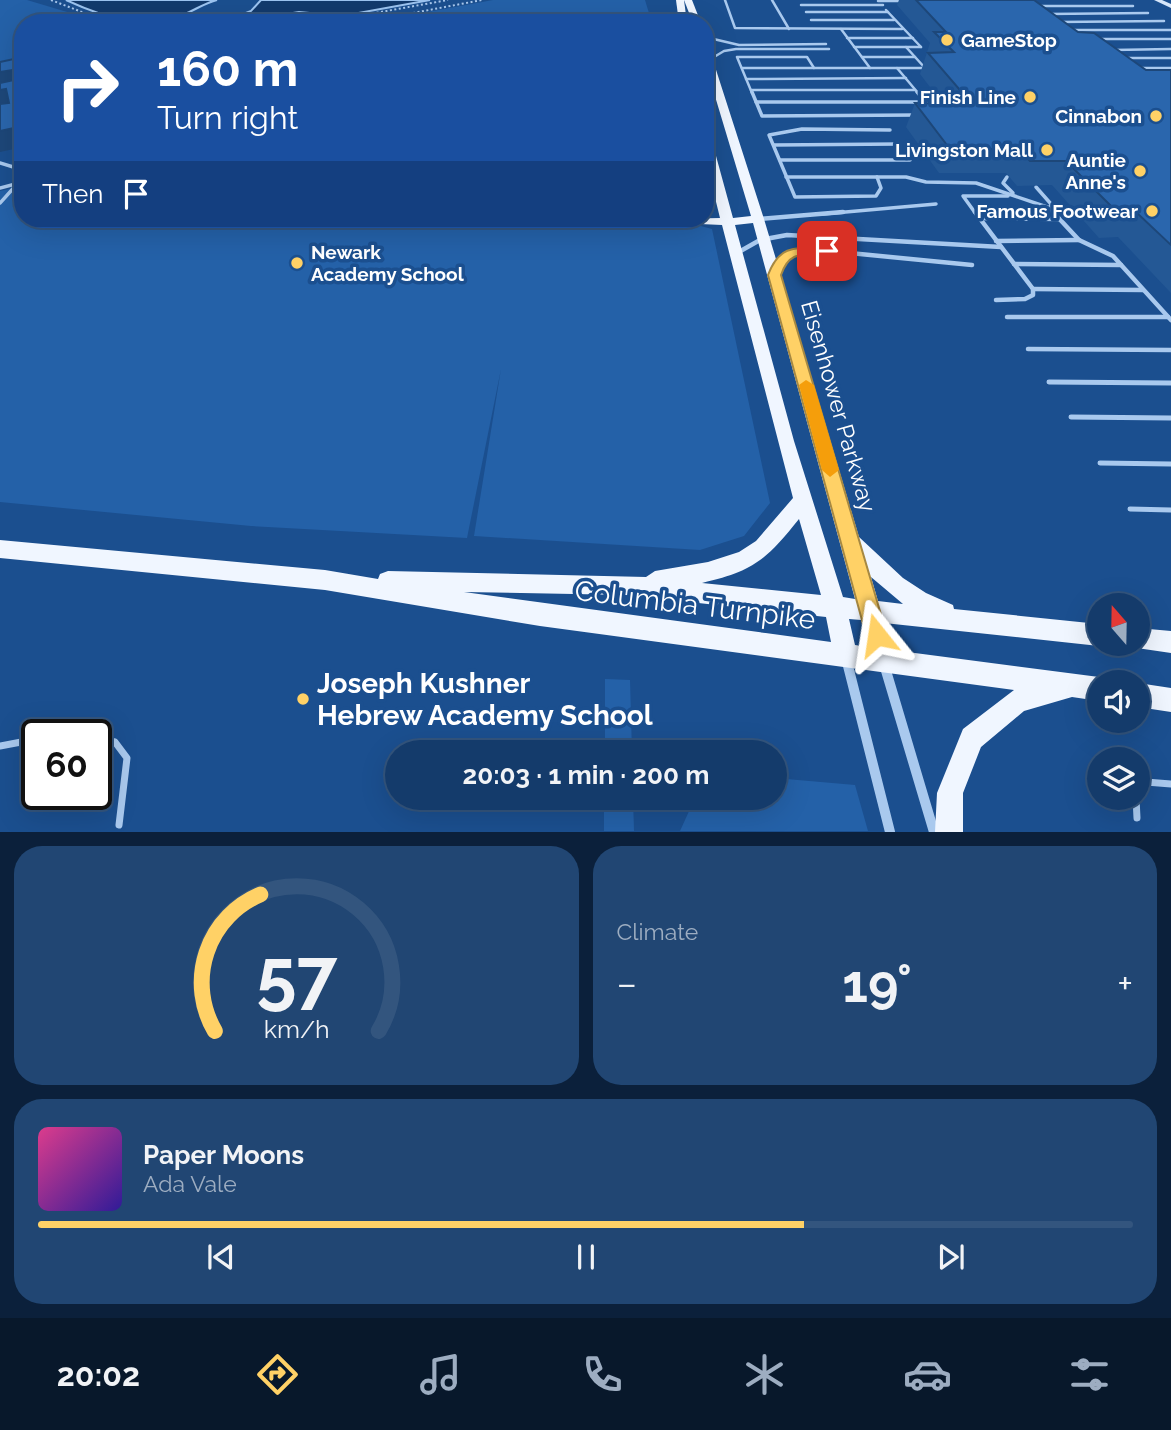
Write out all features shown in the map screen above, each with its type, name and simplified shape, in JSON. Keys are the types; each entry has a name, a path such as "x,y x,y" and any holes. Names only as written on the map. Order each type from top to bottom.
{"main road":[{"name":"Eisenhower Parkway","path":"714,76 758,219 883,658"},
{"path":"714,167 785,441 835,606 845,654"},
{"path":"714,221 758,219"},
{"path":"626,585 704,574 760,551 804,499"},
{"path":"850,539 885,580 920,604 971,623"},
{"name":"Columbia Turnpike","path":"0,549 325,580 540,615 883,658 1087,687"},
{"name":"Columbia Turnpike","path":"325,580 626,585 1087,634"},
{"path":"1150,640 1171,642"},
{"path":"949,831 950,793 972,738 1018,700 1087,687"},
{"path":"1150,697 1171,700"}],"street":[{"path":"1157,0 1171,6"},
{"path":"845,654 890,831"},
{"path":"883,658 934,831"}],"lane":[{"path":"725,0 735,28 902,29"},
{"path":"772,0 789,29"},
{"path":"877,0 904,1"},
{"path":"854,47 921,47 877,0"},
{"path":"802,5 883,5"},
{"path":"1032,6 1133,6"},
{"path":"806,12 888,12"},
{"path":"1040,14 1148,13"},
{"path":"811,20 894,20"},
{"path":"1050,22 1164,21"},
{"path":"841,29 870,68"},
{"path":"1062,30 1171,30"},
{"path":"848,38 913,38"},
{"path":"714,39 739,45 826,44"},
{"path":"1088,39 1171,39"},
{"path":"742,68 925,68 906,47"},
{"path":"714,57 736,48 829,49"},
{"path":"1110,50 1171,49"},
{"path":"814,68 807,57 737,57 762,116 937,115 897,68"},
{"path":"862,57 915,57"},
{"path":"1124,58 1171,58"},
{"path":"1129,68 1171,68"},
{"path":"746,79 906,78"},
{"path":"751,90 915,90"},
{"path":"756,103 926,102"},
{"path":"877,177 881,188 876,196 795,197 769,135 802,129 890,130"},
{"path":"774,145 900,144"},
{"path":"780,160 910,160"},
{"path":"786,177 877,177 976,183 1050,208 1079,240 1113,256 1169,319"},
{"path":"1007,177 1003,183 1015,196"},
{"path":"1036,187 1051,204 1050,208"},
{"path":"0,203 14,188"},
{"path":"996,300 1025,299 1032,295 1033,289 963,197 1015,196"},
{"path":"758,219 936,204"},
{"path":"979,218 1060,219"},
{"path":"737,253 751,242 763,238 819,236 960,247 1001,247"},
{"path":"996,241 1079,240"},
{"path":"774,275 780,261 792,252 819,250 972,265"},
{"path":"1014,264 1121,265"},
{"path":"1033,289 1143,290"},
{"path":"1007,317 1169,319"},
{"path":"1028,349 1171,350"},
{"path":"1049,382 1171,383"},
{"path":"1071,417 1171,418"},
{"path":"1100,463 1171,464"},
{"path":"1130,509 1171,510"},
{"path":"112,741 127,758 119,825"},
{"path":"0,746 21,742"},
{"path":"1150,782 1171,783"},
{"path":"1136,810 1136,818"}],"path":[{"path":"51,0 87,14"},
{"path":"369,14 448,0"},
{"path":"408,14 482,0"}],"shaded area":[{"path":"0,0 27,0 74,14 14,14 14,69 0,68"},
{"path":"66,0 217,0 184,14 94,12"},
{"path":"261,0 430,0 353,14 243,14 251,11"},
{"path":"493,0 645,0 649,14 416,14"},
{"name":"Newark Academy School","path":"14,188 14,228 712,229 770,503 744,536 700,550 474,536 501,369 467,538 251,526 0,502 0,191"},
{"path":"605,679 630,680 632,740 605,740"},
{"path":"787,779 855,785 868,831 680,831 690,810 787,810"},
{"path":"604,810 633,810 634,831 604,831"}],"building":[{"name":"Livingston Mall","path":"916,0 1034,0 1078,32 1094,33 1146,70 1171,70 1171,245 1136,212 1117,212 1066,161 1030,161 1019,149 950,149 915,103 972,104 928,53 954,52 934,32 946,32"},
{"path":"14,59 14,70 0,72 0,62"},
{"path":"14,80 14,128 0,131 0,104 9,103 6,89 0,90 0,83"}],"slow traffic":[{"path":"806,385 830,470"}],"place":[{"name":"GameStop","path":"947,40"},
{"name":"Finish Line","path":"1030,97"},
{"name":"Cinnabon","path":"1156,116"},
{"name":"Livingston Mall","path":"1047,150"},
{"name":"Auntie Anne's","path":"1140,171"},
{"name":"Famous Footwear","path":"1152,211"},
{"name":"Newark Academy School","path":"297,263"},
{"name":"Joseph Kushner Hebrew Academy School","path":"303,699"}],"route":[{"path":"827,251 792,252 780,261 774,275 877,635"}]}
